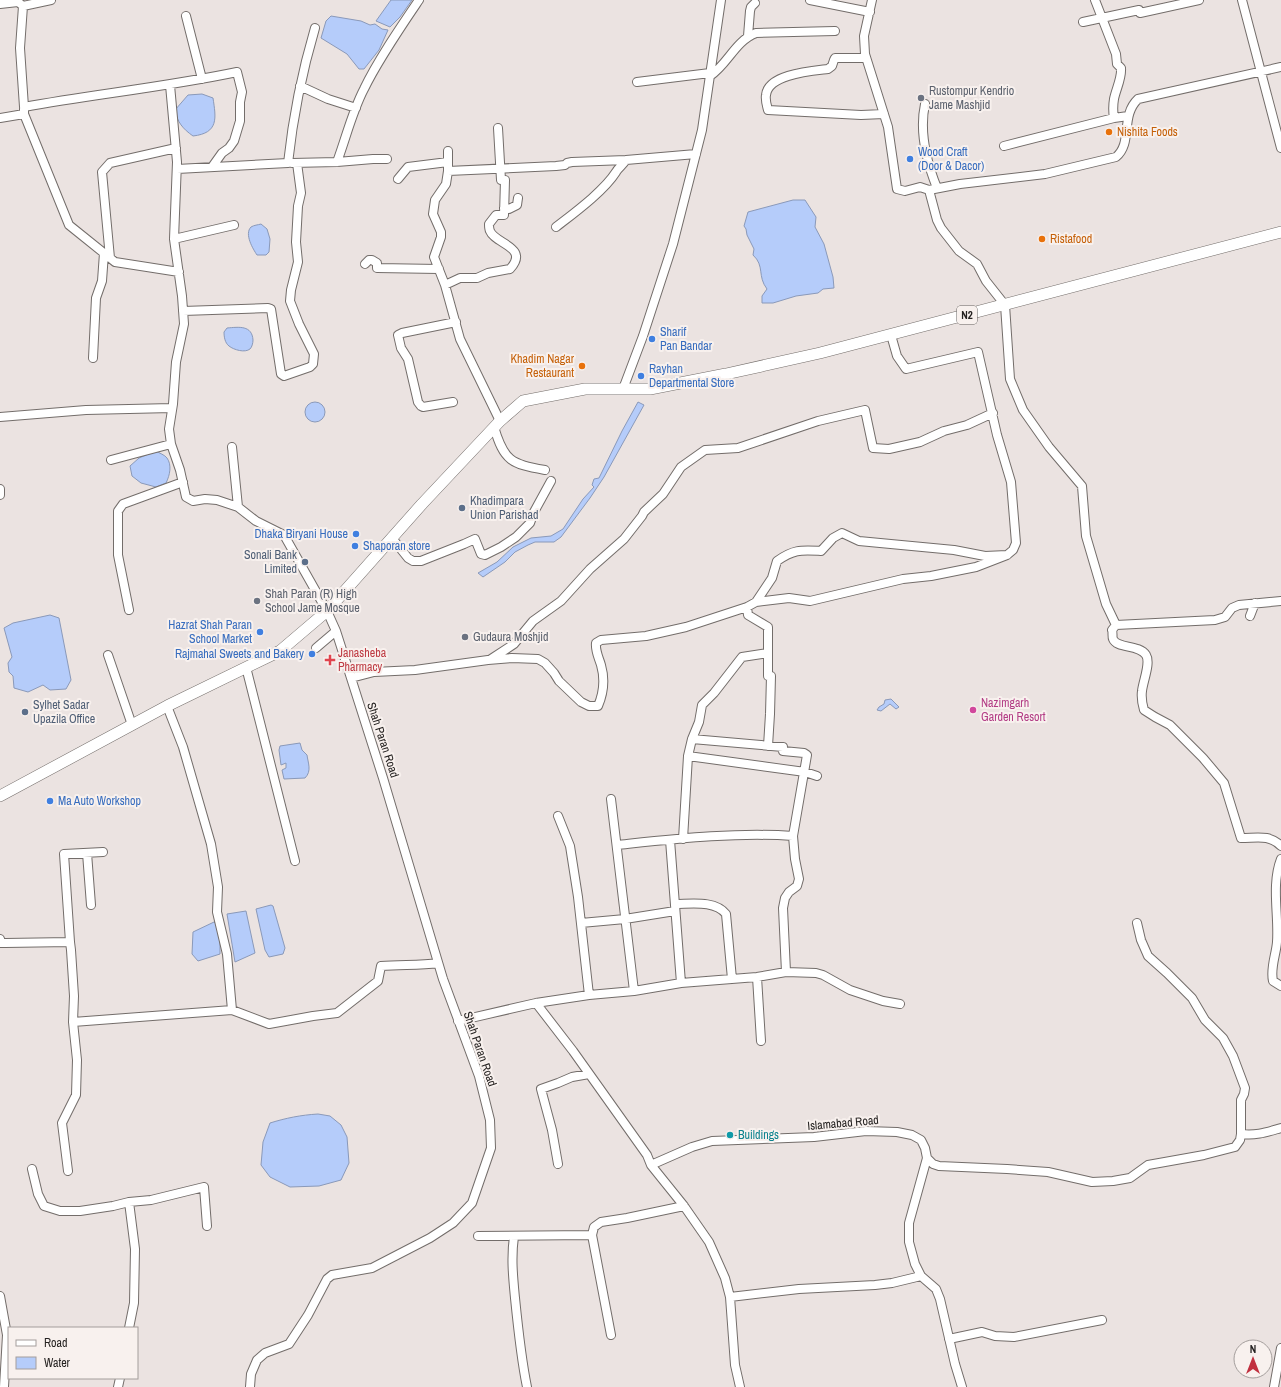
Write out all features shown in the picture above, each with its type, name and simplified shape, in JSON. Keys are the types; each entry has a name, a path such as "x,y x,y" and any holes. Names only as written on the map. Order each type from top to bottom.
{"highway":[{"name":"N2","path":"0,796 132,724 280,651 327,611 497,424 522,401 585,389 650,389 726,374 892,335 1281,232"}],"street":[{"path":"23,6 51,0"},
{"path":"337,162 364,89 376,67 419,0"},
{"path":"627,389 673,244 702,130 721,0"},
{"path":"810,0 870,12"},
{"path":"872,0 864,36 866,58 888,127 896,189 904,191 920,187 933,189 960,184 1044,174 1116,158 1120,154 1125,142 1128,116 1131,105 1138,99 1281,67"},
{"path":"1095,0 1116,54 1117,64 1121,68 1121,74 1114,98 1114,118"},
{"path":"1083,22 1139,10 1140,13 1199,0"},
{"path":"1242,0 1281,148"},
{"path":"0,4 18,2 23,6"},
{"path":"748,36 750,11 751,7 755,3"},
{"path":"23,6 20,48 24,110 69,225 115,262 179,272"},
{"path":"186,16 202,79"},
{"path":"288,163 300,86 315,28"},
{"path":"637,82 710,74 719,70 727,58 748,36 756,33 835,31"},
{"path":"866,58 835,58 832,66 828,69 785,76 769,88 766,94 768,110 861,115 884,114"},
{"path":"0,118 24,110 68,99 170,85 184,81 237,72 241,87 240,121 236,134 229,148 222,152 212,167"},
{"path":"129,610 118,555 118,511 123,504 183,482 171,444 169,429 176,362 184,324 174,239 177,169 170,85"},
{"path":"300,86 328,99 356,108"},
{"path":"925,104 922,116 926,154 932,174 937,220 941,228 959,251 977,264 986,281 1005,305 1010,379 1023,410 1049,447 1082,486 1086,536 1106,604 1116,625"},
{"path":"1004,146 1114,118 1128,116"},
{"path":"445,285 460,278 477,278 488,273 512,267 515,262 515,251 513,248 497,238 490,231 489,224 496,215 504,215 505,180 501,180 498,128"},
{"path":"93,358 96,298 102,281 107,255 102,172 110,163 176,148"},
{"path":"448,151 448,171 446,184 435,200 433,214 441,232 441,237 434,257 445,285 460,339 497,424 498,440 504,454 512,461 525,467 545,470"},
{"path":"448,171 565,165 572,162 626,160 696,154"},
{"path":"177,169 337,162 373,158 387,159"},
{"path":"556,227 586,203 615,176 616,172 626,160"},
{"path":"398,179 408,167 448,162"},
{"path":"183,311 268,308 270,309 282,374 284,376 310,367 313,364 314,354 299,324 290,301 291,290 298,262 296,242 298,206 301,193 297,163"},
{"path":"504,208 508,209 518,206 518,198"},
{"path":"174,239 234,225"},
{"path":"365,264 369,260 372,260 378,263 378,268 439,269"},
{"path":"453,402 423,407 420,406 408,359 401,348 398,335 456,322"},
{"path":"351,678 374,672 415,670 488,660 512,658 538,659 545,663 559,681 581,702 589,706 598,706 602,697 604,683 596,648 596,643 601,640 646,636 686,627 747,607 756,602 789,598 810,601 903,578 931,576 976,567 1007,555 1014,550 1016,543 1011,482 997,435 978,352 906,369 897,356 892,335"},
{"path":"0,417 86,410 172,408"},
{"path":"488,660 514,644 533,621 561,601 590,569 624,539 644,512 662,494 681,468 705,450 738,448 818,421 865,410 873,448 889,450 920,442 944,431 967,425 993,413"},
{"path":"110,460 171,444"},
{"path":"232,447 238,507"},
{"path":"392,538 408,558 413,561 421,561 464,544 475,538 481,554 485,556 516,537 530,523 534,512 551,481"},
{"name":"Shah Paran Road","path":"183,482 186,498 189,500 217,500 238,507 256,520 284,535 327,611 336,631 351,678 438,963 479,1076 490,1120 491,1148 472,1203 453,1223 424,1241 372,1268 332,1276 327,1279 308,1315 289,1344 264,1353 256,1360 251,1374 250,1387"},
{"path":"0,489 0,495"},
{"path":"756,602 772,578 776,561 788,553 801,550 821,551 833,538 842,532 859,541 954,550 985,556 1007,555"},
{"path":"1281,601 1239,605 1232,608 1225,617 1215,620 1116,625 1112,630 1113,640 1118,644 1142,650 1147,656 1147,671 1142,690 1144,710 1170,725 1203,758 1224,783 1241,838 1267,838 1276,840 1281,846"},
{"path":"1250,616 1255,603"},
{"path":"747,607 748,615 768,627 768,676 771,676 768,746"},
{"path":"316,648 336,631"},
{"path":"683,839 688,756 692,739 699,722 702,705 714,693 742,657 768,653"},
{"path":"108,655 132,724"},
{"path":"246,667 295,861"},
{"path":"167,706 183,747 211,844 218,887 217,912 227,954 232,1010"},
{"path":"692,739 783,748 783,751 807,755 793,836 794,859 799,879 797,886 788,892 783,908 786,972"},
{"path":"688,756 805,772 817,776"},
{"path":"611,799 634,991"},
{"path":"558,816 570,846 589,995"},
{"path":"617,845 683,839 763,835 793,836"},
{"path":"670,840 681,983"},
{"path":"68,1171 62,1124 76,1095 77,1060 73,1022 74,996 64,854 103,852"},
{"path":"87,853 91,905"},
{"path":"1281,859 1278,868 1276,888 1279,942 1272,974 1273,981 1281,986"},
{"path":"581,923 625,919 675,907 706,904 720,908 726,914 732,979"},
{"path":"962,1387 936,1289 921,1276 915,1264 908,1242 908,1223 927,1158 933,1164 939,1166 1041,1171 1092,1182 1113,1181 1130,1178 1148,1165 1204,1155 1235,1147 1240,1140 1241,1100 1245,1088 1233,1056 1223,1038 1205,1020 1192,998 1148,956 1141,940 1137,923"},
{"path":"0,940 1,943 36,944 70,942"},
{"path":"73,1022 232,1010 269,1024 337,1013 378,981 381,966 397,964 429,965 438,963"},
{"path":"458,1021 536,1003 589,995 634,991 681,983 758,977 786,972 816,973 823,975 850,990 883,1001 900,1004"},
{"path":"758,977 761,1041"},
{"path":"536,1003 647,1155 650,1165 684,1206 709,1242 725,1278 730,1297 735,1365 740,1387"},
{"path":"558,1164 552,1130 541,1089 572,1077 589,1074"},
{"path":"1241,1134 1251,1135 1281,1128"},
{"name":"Islamabad Road","path":"650,1165 692,1147 712,1141 814,1137 866,1131 897,1132 922,1140 927,1158"},
{"path":"32,1169 38,1194 44,1206 60,1212 80,1211 129,1202 152,1200 204,1187 207,1226"},
{"path":"129,1202 135,1249 134,1303 130,1327"},
{"path":"611,1335 592,1235 594,1227 601,1222 684,1206"},
{"path":"478,1236 592,1235"},
{"path":"514,1236 512,1273 516,1319 527,1387"},
{"path":"730,1297 799,1289 875,1285 892,1283 921,1276"},
{"path":"0,1296 6,1335 4,1387"},
{"path":"949,1339 982,1332 995,1336 1014,1337 1102,1320"},
{"path":"1274,1387 1281,1348"}],"water":[{"path":"391,0 412,0 400,17 390,27 376,21"},
{"path":"331,16 361,21 370,25 375,24 382,29 388,30 379,50 364,69 359,69 347,54 321,38 326,21"},
{"path":"202,94 213,98 215,112 214,123 208,132 193,136 181,125 175,110 188,95"},
{"path":"793,200 805,200 816,217 815,227 824,244 833,277 834,288 823,289 818,293 796,296 773,303 762,303 762,296 767,289 762,280 759,263 753,255 754,249 744,226 748,212"},
{"path":"261,224 267,229 270,239 269,252 266,255 257,255 251,245 248,233 251,227"},
{"path":"236,327 247,329 252,335 253,340 250,349 245,351 234,349 229,346 224,336 224,332 227,328"},
{"path":"315,402 322,405 325,412 322,419 315,422 308,419 305,412 308,405"},
{"path":"638,402 644,405 604,477 561,537 554,542 535,542 528,545 515,552 505,562 483,577 478,573 497,562 513,547 531,538 551,536 563,529 583,499 594,487 592,485 594,479 599,478"},
{"path":"156,451 166,457 169,461 170,467 166,483 156,487 141,483 132,476 130,466 139,458"},
{"path":"50,615 59,618 71,680 66,689 50,690 43,685 28,692 14,688 13,676 9,672 8,663 12,657 4,628 13,623"},
{"path":"891,699 899,707 896,709 890,704 881,711 877,710 884,704 885,700"},
{"path":"300,743 302,750 307,755 309,767 308,773 305,778 284,779 282,770 286,768 286,763 281,765 279,750 280,746"},
{"path":"271,905 273,906 285,948 283,954 269,957 265,950 256,909"},
{"path":"246,911 255,953 235,962 227,914"},
{"path":"214,922 220,926 220,954 198,961 192,954 193,932"},
{"path":"318,1114 330,1116 341,1125 347,1137 349,1163 341,1180 319,1186 290,1187 270,1177 261,1165 263,1142 270,1123 294,1117"}],"place":[{"name":"Rustompur Kendrio Jame Mashjid","path":"921,98"},
{"name":"Nishita Foods","path":"1109,132"},
{"name":"Wood Craft (Door & Dacor)","path":"910,159"},
{"name":"Ristafood","path":"1042,239"},
{"name":"Sharif Pan Bandar","path":"652,339"},
{"name":"Khadim Nagar Restaurant","path":"582,366"},
{"name":"Rayhan Departmental Store","path":"641,376"},
{"name":"Khadimpara Union Parishad","path":"462,508"},
{"name":"Dhaka Biryani House","path":"356,534"},
{"name":"Shaporan store","path":"355,546"},
{"name":"Sonali Bank Limited","path":"305,562"},
{"name":"Shah Paran (R) High School Jame Mosque","path":"257,601"},
{"name":"Hazrat Shah Paran School Market","path":"260,632"},
{"name":"Gudaura Moshjid","path":"465,637"},
{"name":"Rajmahal Sweets and Bakery","path":"312,654"},
{"name":"Janasheba Pharmacy","path":"330,660"},
{"name":"Nazimgarh Garden Resort","path":"973,710"},
{"name":"Sylhet Sadar Upazila Office","path":"25,712"},
{"name":"Ma Auto Workshop","path":"50,801"},
{"name":"Buildings","path":"730,1135"}]}
